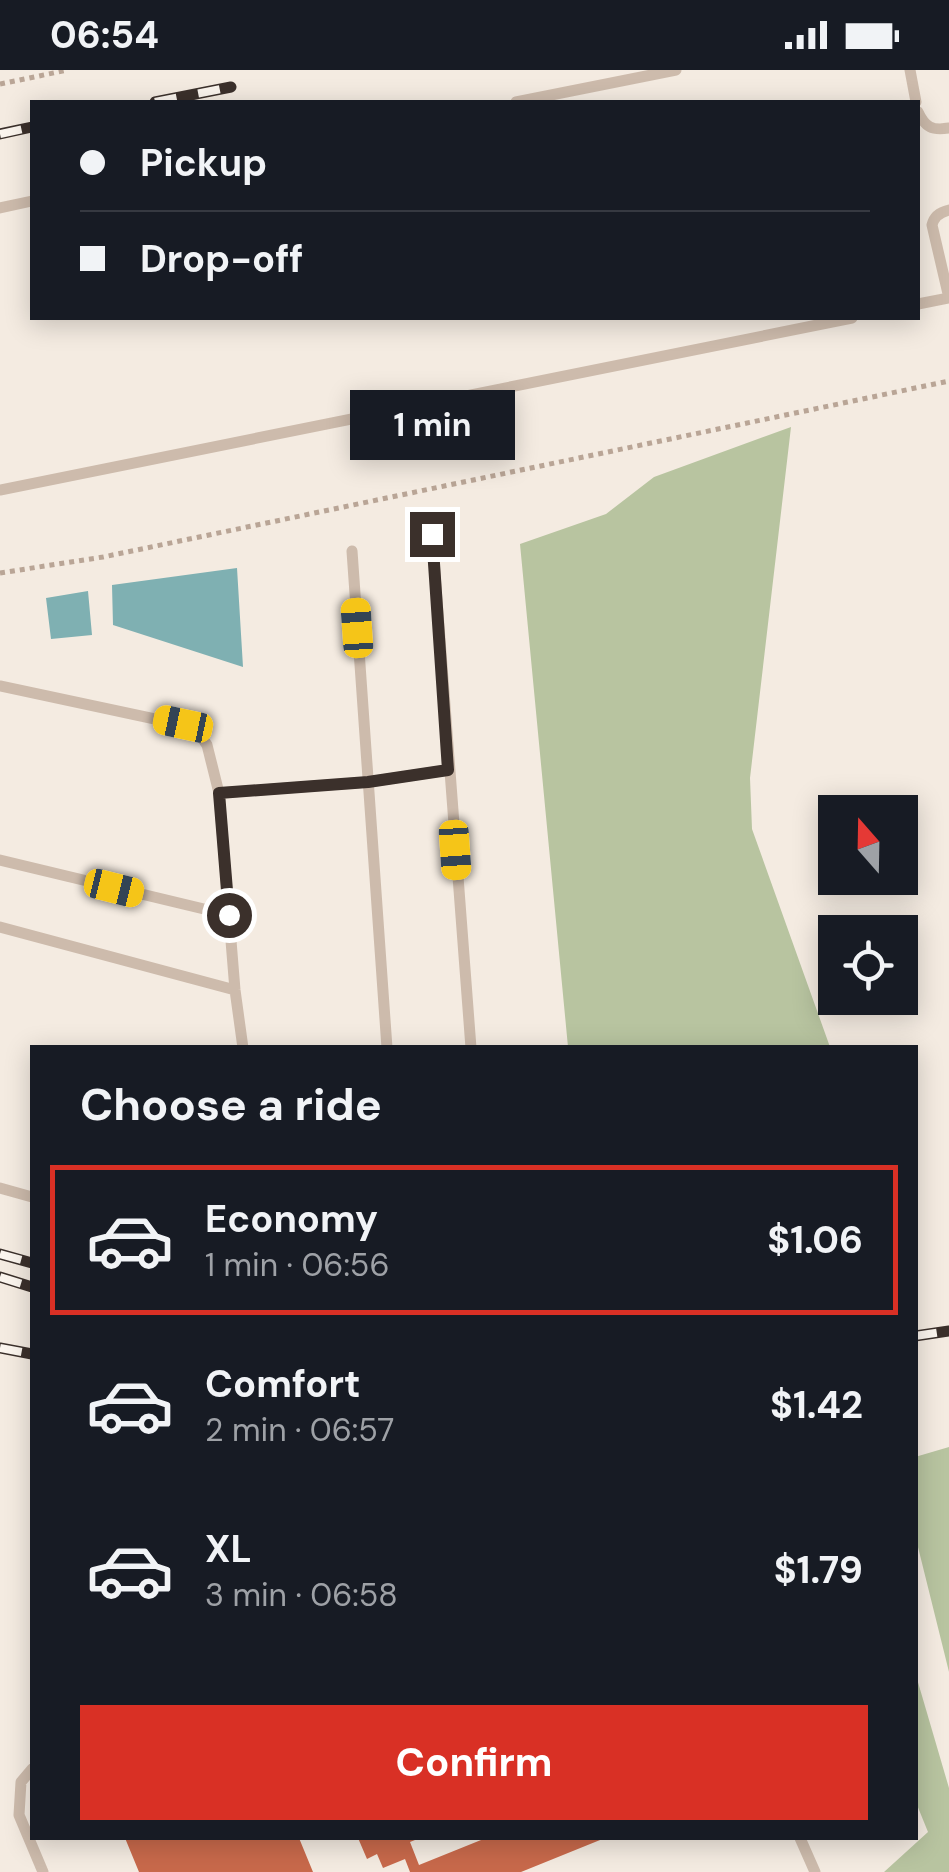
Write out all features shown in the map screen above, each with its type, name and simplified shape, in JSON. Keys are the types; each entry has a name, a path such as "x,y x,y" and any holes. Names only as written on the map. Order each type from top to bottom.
{"lane":[{"path":"526,100 676,70"},
{"path":"910,70 916,100"},
{"path":"920,116 931,129 949,128"},
{"path":"0,208 30,201"},
{"path":"920,304 949,298 932,225 933,219 949,210"},
{"path":"0,490 842,320"},
{"path":"432,534 471,1045"},
{"path":"352,551 386,1045"},
{"path":"0,686 183,724 198,732 207,744 219,793 242,1045"},
{"path":"219,793 368,782 448,770"},
{"path":"0,860 229,915"},
{"path":"0,927 235,990"},
{"path":"0,1188 30,1197"},
{"path":"30,1771 21,1782 19,1815 43,1872"},
{"path":"801,1840 815,1872"}],"path":[{"path":"0,84 68,70"},
{"path":"0,573 102,556 949,381"}],"green space":[{"path":"791,427 750,778 752,829 829,1045 568,1045 520,544 606,514 654,477"},
{"path":"949,1447 949,1672 918,1547 918,1456"},
{"path":"918,1682 949,1788 949,1872 884,1872 928,1832 918,1807"}],"water":[{"path":"237,568 243,667 113,625 112,585"},
{"path":"88,591 92,635 51,639 46,598"}],"building":[{"path":"126,1840 300,1840 313,1872 139,1872"},
{"path":"359,1840 415,1840 410,1842 419,1865 481,1840 600,1840 521,1872 410,1872 405,1859 383,1868 377,1854 367,1859"}],"railway":[{"path":"165,100 231,87"},
{"path":"0,134 30,127"},
{"path":"0,1254 30,1262"},
{"path":"0,1277 30,1286"},
{"path":"918,1336 949,1331"},
{"path":"0,1348 30,1354"}],"route":[{"path":"229,915 219,793 368,782 448,770 432,534"}]}
